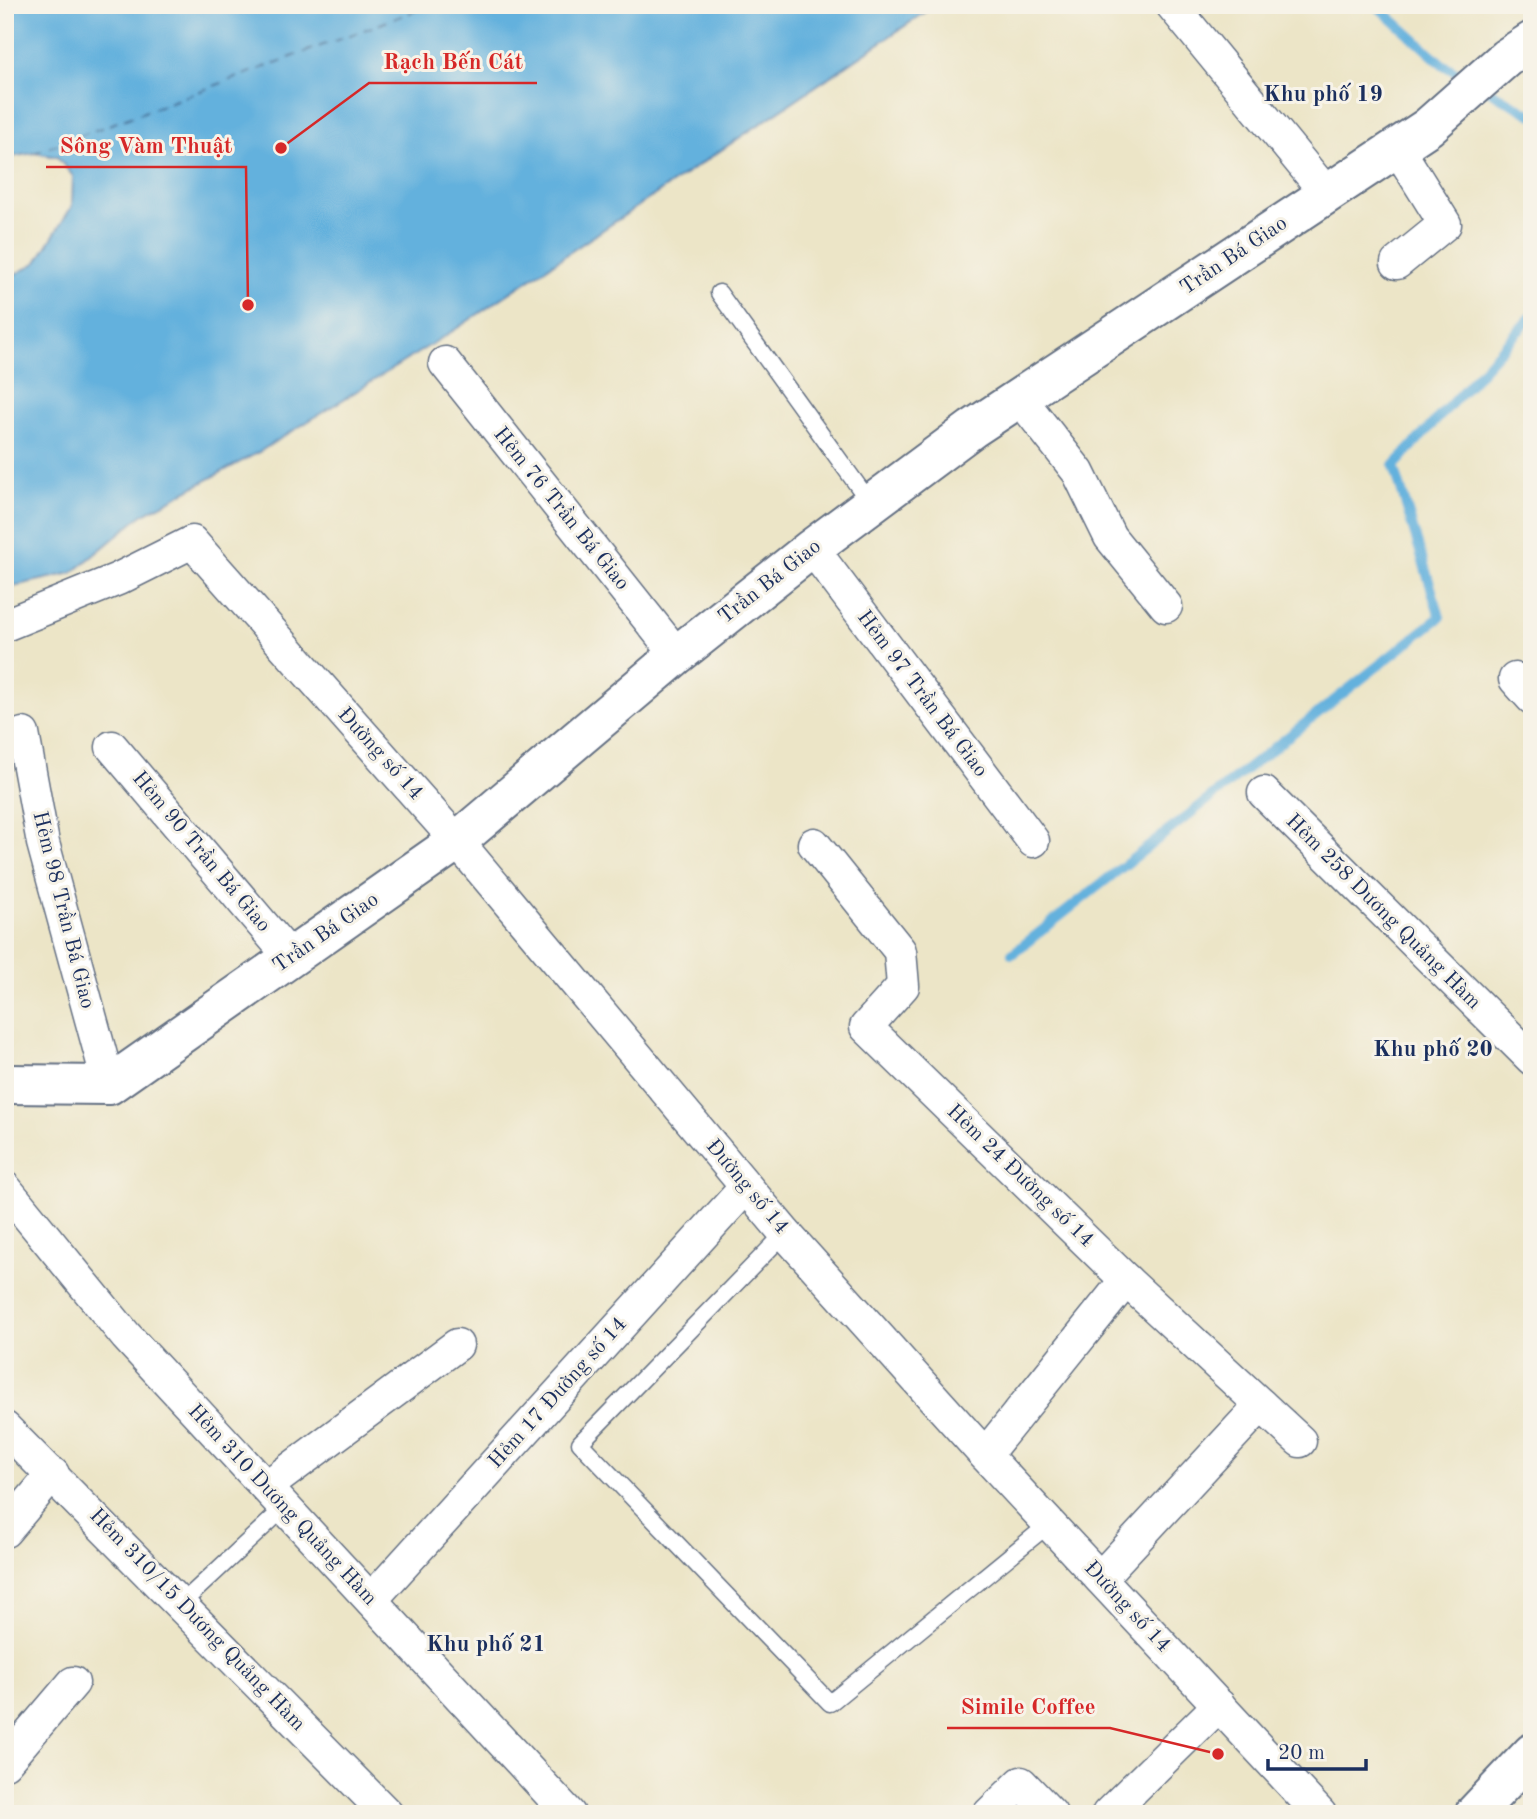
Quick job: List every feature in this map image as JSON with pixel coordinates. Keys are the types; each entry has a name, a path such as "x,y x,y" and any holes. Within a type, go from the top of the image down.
{"street":[{"path":"1172,5 1327,194"},
{"name":"Trần Bá Giao","path":"109,1085 457,841 677,655 812,548 972,429 1412,137 1519,49"},
{"path":"1397,263 1445,224 1412,137"},
{"name":"Hẻm 76 Trần Bá Giao","path":"445,363 677,655"},
{"path":"1020,398 1078,472 1110,537 1166,606"},
{"name":"Đường số 14","path":"5,625 118,579 192,542 457,841 785,1233 985,1455 1320,1814"},
{"name":"Hẻm 97 Trần Bá Giao","path":"812,548 1033,841"},
{"name":"Hẻm 98 Trần Bá Giao","path":"23,734 43,843 109,1085"},
{"name":"Hẻm 90 Trần Bá Giao","path":"112,747 291,958"},
{"name":"Hẻm 258 Dương Quảng Hàm","path":"1264,793 1532,1059"},
{"name":"Hẻm 24 Đường số 14","path":"814,844 900,951 903,986 866,1027 1126,1280 1300,1441"},
{"path":"5,1084 109,1085"},
{"name":"Hẻm 17 Đường số 14","path":"371,1600 746,1187"},
{"name":"Hẻm 310 Dương Quảng Hàm","path":"5,1188 127,1336 569,1814"},
{"path":"985,1455 1126,1280"},
{"path":"275,1497 457,1345"},
{"path":"1100,1578 1261,1405"},
{"name":"Hẻm 310/15 Dương Quảng Hàm","path":"5,1427 387,1814"},
{"path":"5,1531 53,1474"},
{"path":"5,1763 73,1683"},
{"path":"1108,1814 1219,1705"},
{"path":"1474,1814 1532,1753"},
{"path":"989,1814 1021,1783 1051,1814"}],"lane":[{"path":"719,293 871,504"},
{"path":"785,1233 580,1443 830,1703 1049,1524"},
{"path":"181,1604 275,1497"}],"water":[{"path":"5,5 936,5 456,329 259,452 142,515 72,573 5,588 5,280 37,262 72,206 73,176 57,157 34,153 5,158"}],"waterway":[{"path":"1376,5 1442,64 1470,80"},
{"path":"1484,88 1532,115"},
{"path":"1012,954 1440,617 1394,466 1532,316"}],"ferry route":[{"path":"34,153 431,5"}],"place":[{"name":"Rạch Bến Cát","path":"281,148"},
{"name":"Sông Vàm Thuật","path":"248,305"},
{"name":"Simile Coffee","path":"1218,1754"}],"district":[{"name":"Khu phố 19","path":"1323,94"},
{"name":"Khu phố 20","path":"1433,1049"},
{"name":"Khu phố 21","path":"486,1644"}]}
